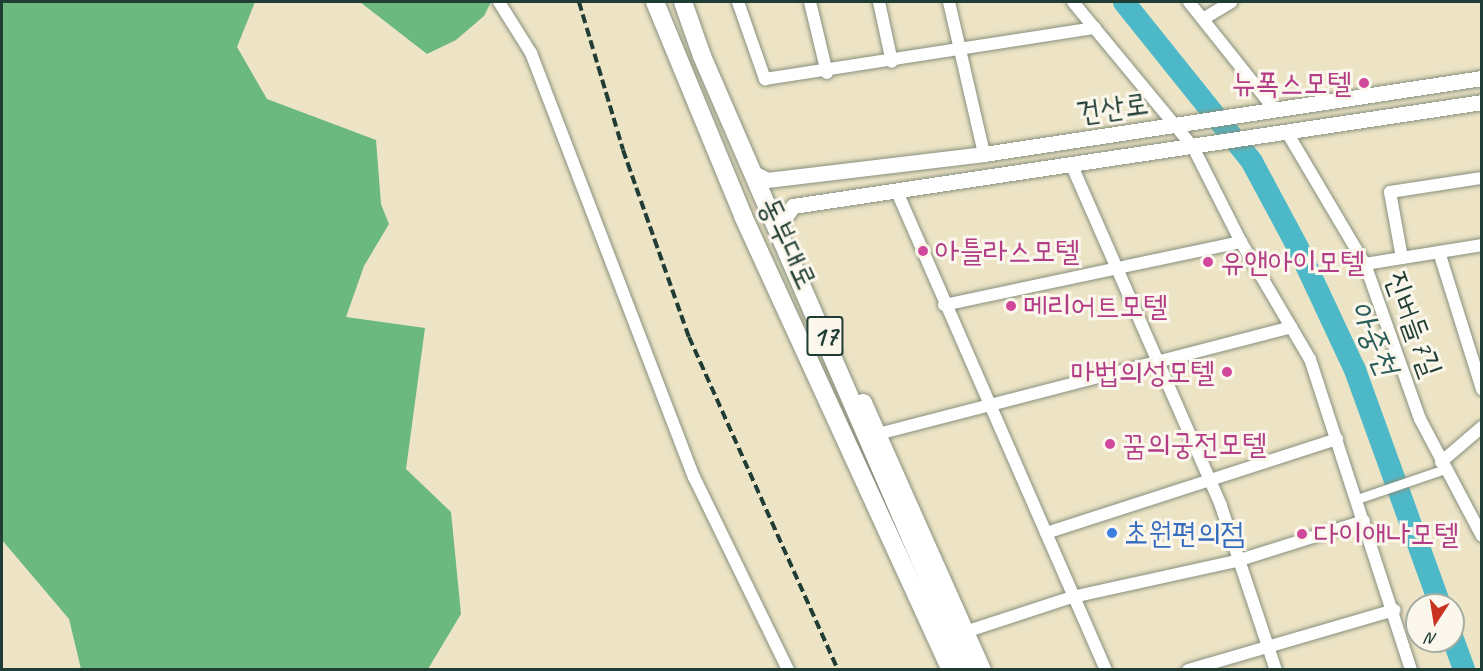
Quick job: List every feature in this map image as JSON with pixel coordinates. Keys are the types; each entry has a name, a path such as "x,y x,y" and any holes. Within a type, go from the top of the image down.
{"main road":[{"name":"동부대로","path":"656,2 771,279 951,669"},
{"name":"동부대로","path":"683,2 752,171 968,669"},
{"path":"771,279 772,295 939,669"},
{"name":"동부대로","path":"839,369 853,382 878,434 982,669"}],"street":[{"path":"499,2 531,53 694,477 788,669"},
{"path":"738,2 765,79 827,73 961,53 1095,28"},
{"path":"810,2 827,73"},
{"path":"879,2 892,62"},
{"path":"949,2 984,154"},
{"path":"1073,2 1176,126 1200,146 1241,242 1310,359 1358,499 1411,669"},
{"path":"1189,2 1271,111"},
{"path":"1203,19 1226,2"},
{"name":"건산로","path":"752,171 767,180 984,154 1482,78"},
{"name":"건산로","path":"777,228 793,206 897,194 1482,102"},
{"name":"진버들7길","path":"1282,135 1365,264 1443,466 1482,536"},
{"path":"1072,166 1114,267 1210,480 1271,645 1276,669"},
{"path":"1402,258 1390,192 1482,178"},
{"path":"897,194 1072,597 1106,669"},
{"path":"944,305 1114,267 1241,242"},
{"path":"1365,264 1482,245"},
{"path":"1439,252 1482,389"},
{"path":"878,434 990,408 1292,327"},
{"path":"1358,499 1422,477 1443,466 1482,428"},
{"path":"1046,533 1337,439"},
{"path":"965,632 1072,597 1240,560 1364,521"},
{"path":"1188,669 1394,610"}],"green space":[{"path":"2,2 255,2 237,47 267,99 376,140 381,204 389,224 364,266 346,317 425,328 406,469 451,512 461,614 428,669 81,669 69,619 2,540"},
{"path":"360,2 491,2 484,16 456,40 427,54"}],"waterway":[{"name":"아중천","path":"1124,2 1252,162 1297,246 1355,370 1436,593"},
{"name":"아중천","path":"1458,653 1464,670"}],"railway":[{"path":"579,2 623,150 689,337 838,670"}],"place":[{"name":"뉴폭스모텔","path":"1364,83"},
{"name":"아틀라스모텔","path":"923,251"},
{"name":"유앤아이모텔","path":"1208,262"},
{"name":"메리어트모텔","path":"1011,306"},
{"name":"마법의성모텔","path":"1227,372"},
{"name":"꿈의궁전모텔","path":"1110,444"},
{"name":"초원편의점","path":"1112,533"},
{"name":"다이애나모텔","path":"1302,534"}]}
